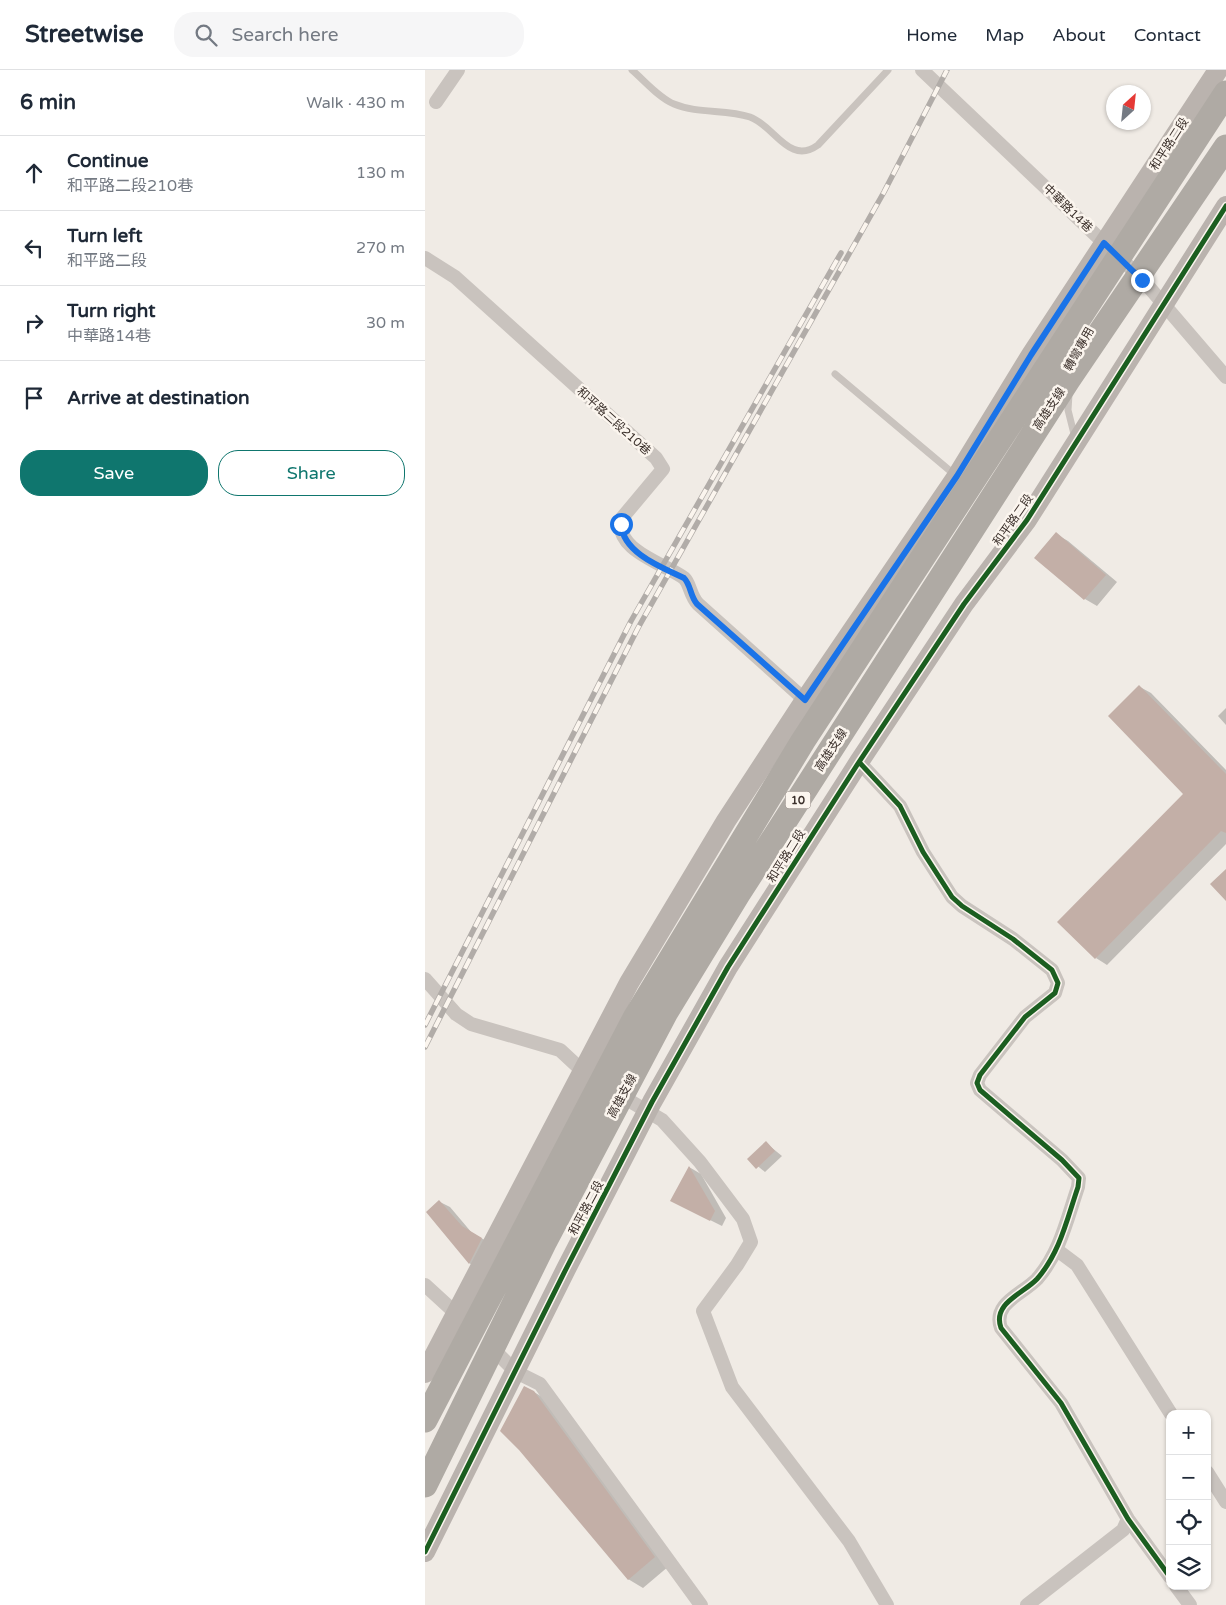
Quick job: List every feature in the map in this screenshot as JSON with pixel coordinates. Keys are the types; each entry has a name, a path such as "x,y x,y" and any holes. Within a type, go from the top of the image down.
{"highway":[{"name":"高雄支線","path":"425,1420 640,1009 803,741 1226,93"},
{"name":"高雄支線","path":"425,1485 545,1243 666,1012 738,894 1068,380 1226,147"}],"street":[{"path":"436,102 458,70"},
{"name":"中華路14巷","path":"922,70 1142,280 1226,377"},
{"name":"和平路二段","path":"425,1373 629,983 726,821 805,700 957,476 1031,355 1219,70"},
{"name":"和平路二段","path":"425,1552 516,1372 565,1269 648,1111 728,968 859,762 964,604 1027,520 1075,440 1226,206"},
{"name":"和平路二段210巷","path":"425,258 455,277 656,458 663,469 622,518 621,529 626,542 651,561 684,578 688,582 693,599 697,604 805,700"},
{"path":"859,762 899,806 923,852 952,897 1013,939 1057,976 1059,983 1055,992 1025,1017 979,1075 977,1083 980,1090 1062,1160 1079,1178 1078,1187 1057,1250 1037,1279 1003,1308 998,1314 998,1319 1001,1328 1061,1403 1128,1519 1166,1571"},
{"path":"425,978 456,1014 471,1024 560,1050 583,1073 662,1120 700,1162 743,1219 751,1242 737,1265 703,1311 732,1387 849,1541 887,1605"},
{"path":"1057,1250 1077,1265 1168,1410"},
{"path":"425,1285 516,1372 540,1384 701,1605"},
{"path":"1211,1478 1226,1502"},
{"path":"1027,1605 1123,1530 1128,1519"},
{"path":"1179,1590 1190,1605"}],"lane":[{"path":"632,70 675,105 753,118 787,145 800,152 809,151 818,145 888,70"},
{"name":"轉彎專用","path":"1075,440 1068,410 1070,390 1094,340 1142,280"},
{"path":"835,374 957,476"}],"building":[{"path":"1056,532 1106,575 1084,600 1034,558"},
{"path":"1139,685 1226,774 1226,833 1221,831 1095,959 1057,922 1183,794 1108,716"},
{"path":"1226,869 1226,901 1210,884"},
{"path":"766,1141 775,1151 756,1169 747,1159"},
{"path":"689,1166 715,1211 710,1221 670,1201"},
{"path":"439,1200 462,1226 482,1238 469,1264 426,1212"},
{"path":"524,1386 534,1391 655,1557 628,1580 519,1450 500,1431"}],"railway":[{"path":"425,1047 638,628 884,192 947,70"},
{"path":"425,1025 631,621 841,253"}],"cycle path":[{"path":"425,1552 566,1269 652,1102 728,967 859,762 964,604 1027,520 1226,206"},
{"path":"859,762 900,806 923,852 952,897 962,906 1013,939 1052,970 1058,983 1055,993 1025,1017 980,1075 977,1083 980,1090 1062,1160 1079,1178 1078,1187 1066,1223 1052,1258 1037,1279 1005,1305 999,1319 1001,1328 1061,1403 1128,1519 1166,1571"}],"route":[{"path":"621,524 626,542 651,561 684,578 688,582 689,592 697,604 805,700 957,476 1031,355 1104,243 1142,280"}]}
